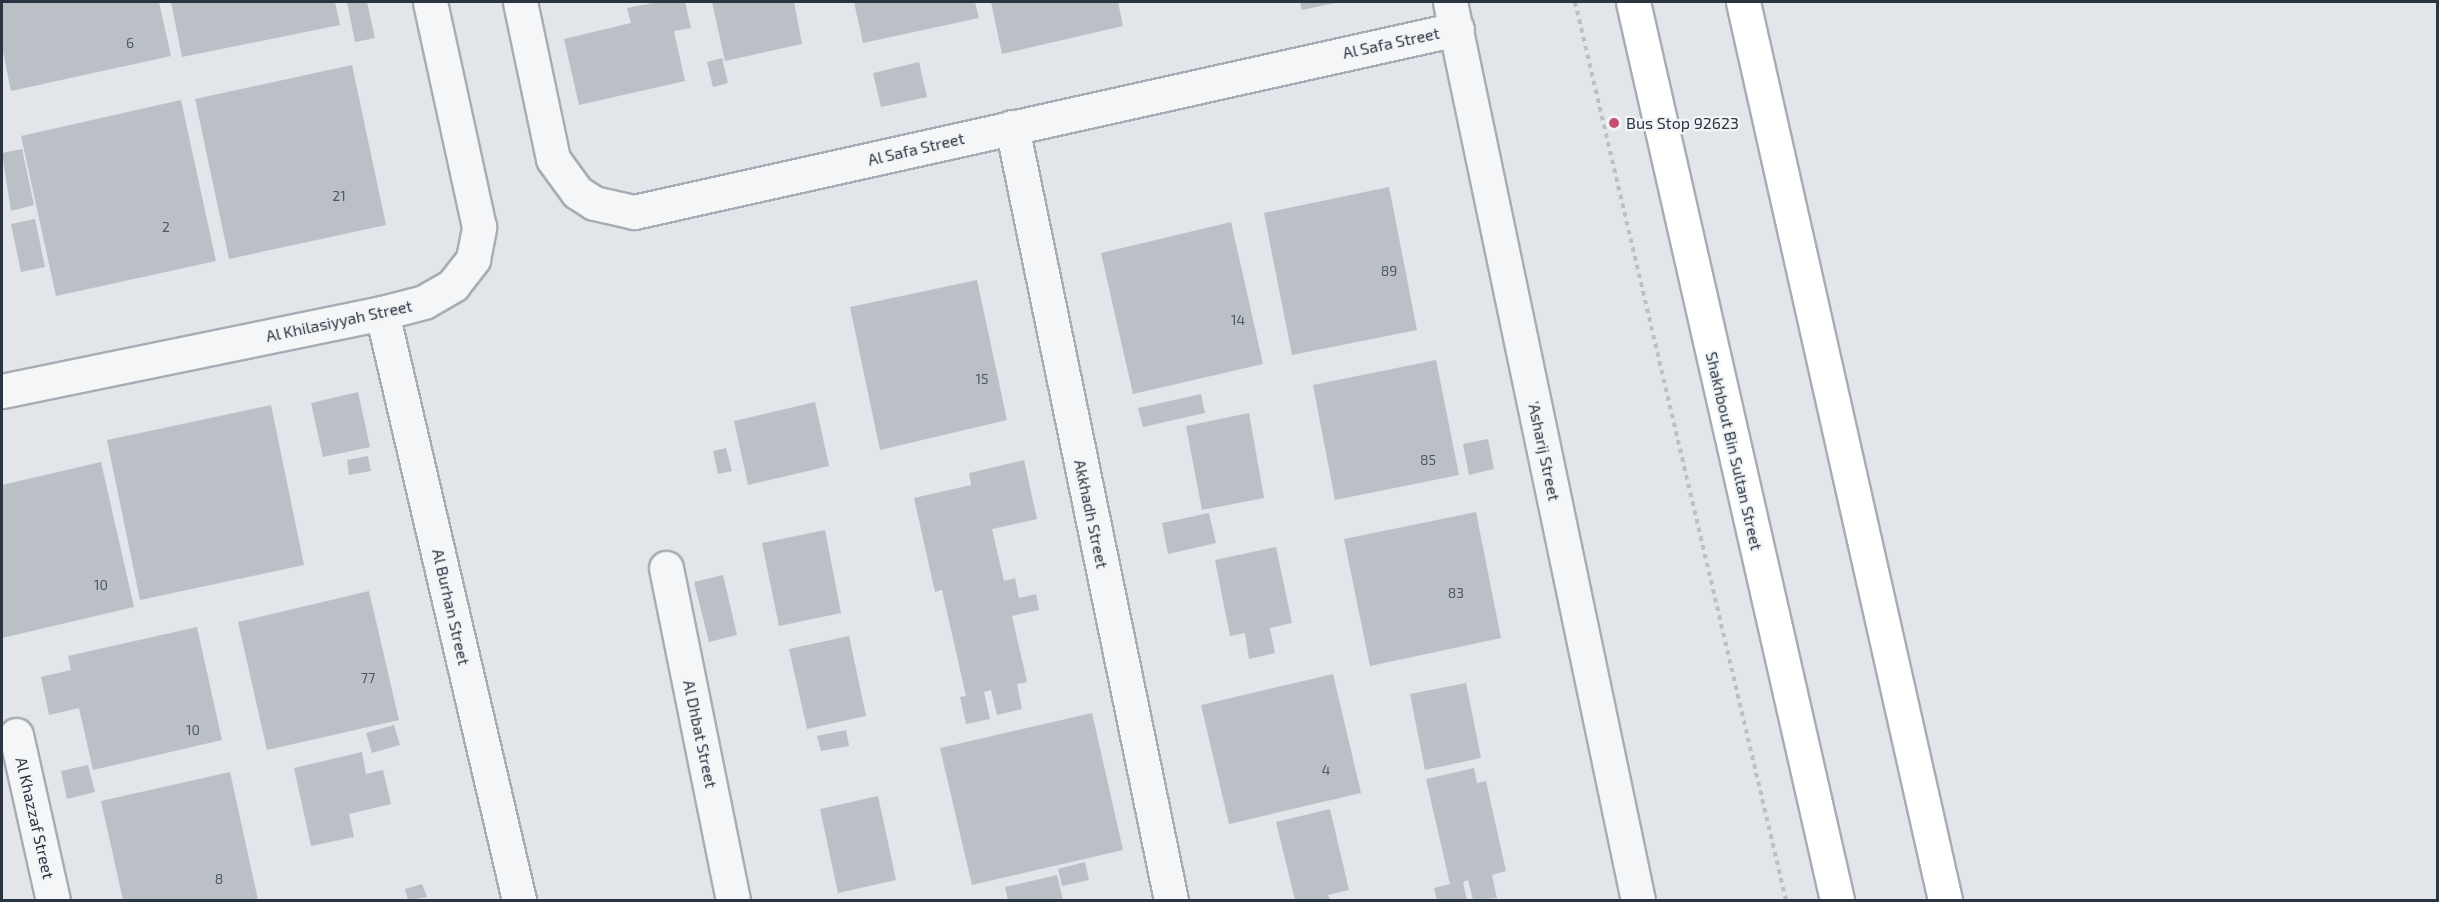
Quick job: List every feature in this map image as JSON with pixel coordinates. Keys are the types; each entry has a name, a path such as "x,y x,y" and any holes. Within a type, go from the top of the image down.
{"main road":[{"name":"Shakhbout Bin Sultan Street","path":"1633,2 1837,900"},
{"path":"1743,2 1945,900"}],"street":[{"name":"Al Khilasiyyah Street","path":"2,391 382,313 424,302 453,285 469,266 478,243 476,210 430,2"},
{"name":"Al Safa Street","path":"520,2 553,159 577,192 614,210 655,209 1011,127 1453,15"},
{"name":"'Asharij Street","path":"1453,15 1638,900"},
{"name":"Akkhadh Street","path":"1011,127 1171,900"},
{"name":"Al Burhan Street","path":"382,313 519,900"},
{"name":"Al Dhbat Street","path":"666,568 733,900"},
{"name":"Al Khazzaf Street","path":"16,735 53,900"}],"path":[{"path":"1575,2 1786,900"}],"building":[{"path":"2,2 159,2 171,56 11,91 2,47"},
{"path":"171,2 335,2 340,25 182,57"},
{"path":"347,2 367,2 375,38 355,42"},
{"path":"658,2 685,2 691,28 674,31 685,81 579,105 564,39 631,23 627,8"},
{"path":"712,2 794,2 802,44 725,61"},
{"path":"854,2 975,2 979,18 863,43"},
{"path":"991,2 1118,2 1123,26 1002,54"},
{"path":"1300,2 1335,2 1335,3 1302,10"},
{"path":"722,58 728,83 713,87 707,62"},
{"path":"919,62 927,97 881,107 873,73"},
{"path":"352,65 386,225 229,259 195,99"},
{"path":"181,100 216,261 56,296 21,136"},
{"path":"22,149 34,205 11,211 2,153"},
{"path":"1389,187 1417,330 1292,355 1264,213"},
{"path":"35,219 45,267 21,272 11,224"},
{"path":"1231,222 1263,364 1133,394 1101,253"},
{"path":"977,280 1007,420 880,450 850,307"},
{"path":"1436,360 1459,475 1335,500 1313,385"},
{"path":"358,392 370,447 323,457 311,403"},
{"path":"1201,394 1205,413 1143,427 1138,408"},
{"path":"815,402 829,466 748,485 734,421"},
{"path":"271,405 304,565 140,600 107,440"},
{"path":"1249,413 1264,498 1202,510 1186,426"},
{"path":"1488,439 1494,469 1469,475 1463,444"},
{"path":"726,448 732,471 718,474 713,451"},
{"path":"368,456 371,471 349,475 347,460"},
{"path":"1024,460 1037,519 992,529 1004,581 1015,578 1019,598 1036,594 1039,610 1012,616 1027,682 1017,684 1022,709 997,715 991,690 984,692 990,719 966,724 960,697 966,696 942,590 935,592 914,498 971,485 969,473"},
{"path":"101,462 134,607 2,638 2,485"},
{"path":"1476,512 1501,638 1370,666 1344,539"},
{"path":"1209,513 1216,543 1168,554 1162,523"},
{"path":"825,530 841,613 779,626 762,543"},
{"path":"1276,547 1292,623 1270,628 1275,653 1249,659 1245,633 1230,636 1215,560"},
{"path":"723,575 737,635 709,642 694,582"},
{"path":"369,591 399,720 267,750 238,622"},
{"path":"197,627 222,740 93,770 79,708 49,715 41,677 71,670 68,656"},
{"path":"849,636 866,716 807,729 789,649"},
{"path":"1333,674 1361,793 1229,824 1201,705"},
{"path":"1466,683 1481,758 1425,770 1410,694"},
{"path":"1092,713 1123,850 972,885 940,748"},
{"path":"394,725 400,745 372,753 366,733"},
{"path":"846,730 849,746 821,751 817,736"},
{"path":"362,752 366,774 383,770 391,804 349,814 354,837 311,846 294,768"},
{"path":"88,765 95,792 67,799 61,771"},
{"path":"1474,768 1477,783 1486,781 1506,871 1492,875 1497,898 1473,900 1468,880 1463,882 1467,900 1437,900 1434,888 1450,884 1426,779"},
{"path":"230,772 258,900 123,900 101,801"},
{"path":"878,796 896,880 838,893 820,809"},
{"path":"1330,809 1349,890 1328,895 1330,900 1295,900 1276,822"},
{"path":"1085,862 1089,880 1062,886 1058,869"},
{"path":"1057,875 1063,900 1008,900 1005,887"},
{"path":"422,884 427,897 408,900 405,889"}],"place":[{"name":"Bus Stop 92623","path":"1614,123"}]}
